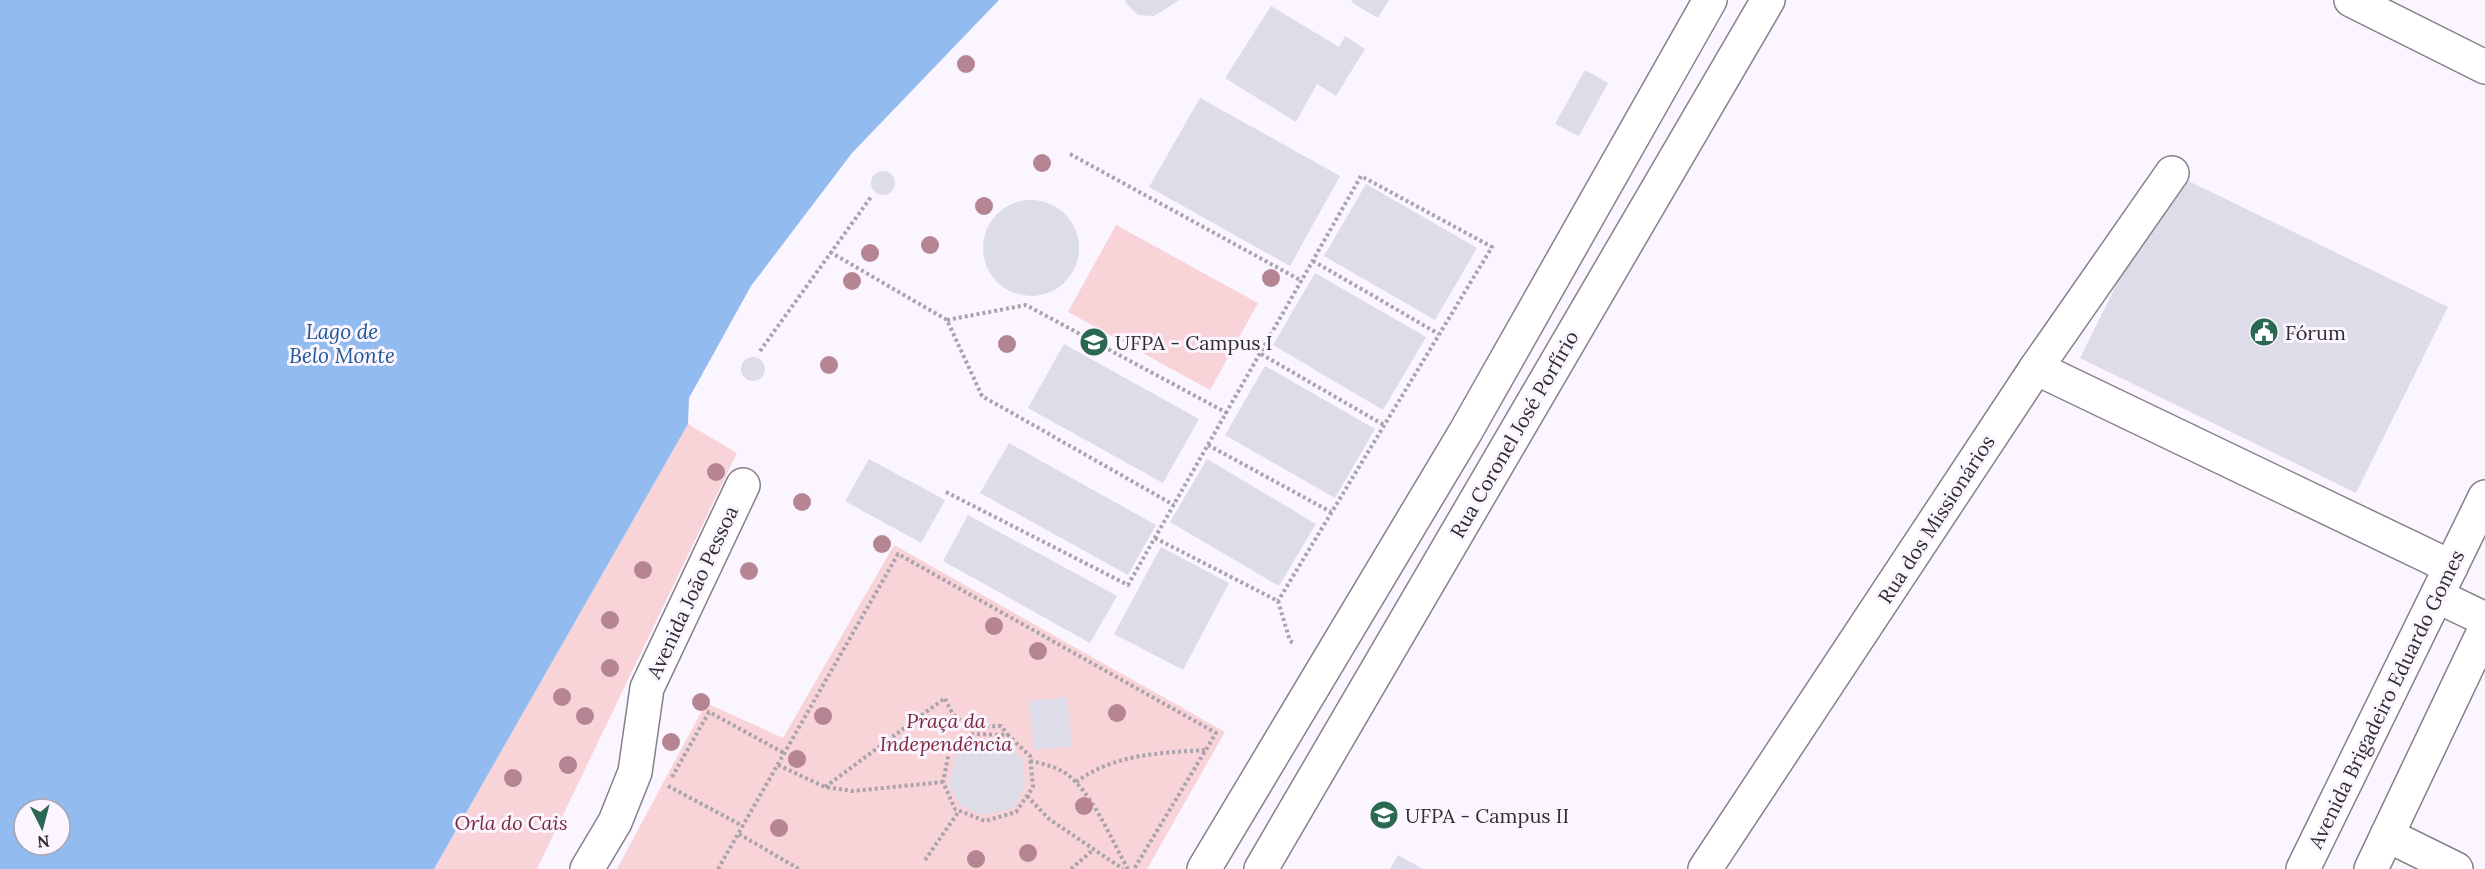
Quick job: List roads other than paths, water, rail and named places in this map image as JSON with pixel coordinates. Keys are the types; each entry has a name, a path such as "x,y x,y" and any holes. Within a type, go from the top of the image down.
{"street":[{"path":"1204,869 1466,431 1710,0"},
{"name":"Rua Coronel José Porfírio","path":"1261,869 1768,0"},
{"path":"2351,0 2485,67"},
{"name":"Rua dos Missionários","path":"1705,869 2036,368 2172,173"},
{"path":"2036,368 2451,567"},
{"path":"1466,431 1504,452"},
{"name":"Avenida João Pessoa","path":"587,869 615,822 635,772 647,688 743,485"},
{"name":"Avenida Brigadeiro Eduardo Gomes","path":"2303,869 2485,497"},
{"path":"2437,597 2485,619"},
{"path":"2372,869 2485,629"},
{"path":"2387,835 2456,869"}],"water":[{"name":"Lago de Belo Monte","path":"0,0 999,0 852,153 751,286 689,398 688,424 434,869 0,869"}],"place":[{"name":"Fórum","path":"2264,332"},
{"name":"UFPA - Campus I","path":"1094,342"},
{"name":"UFPA - Campus II","path":"1384,815"}],"park label":[{"name":"Praça da Independência","path":"946,732"},
{"name":"Orla do Cais","path":"511,822"}]}
